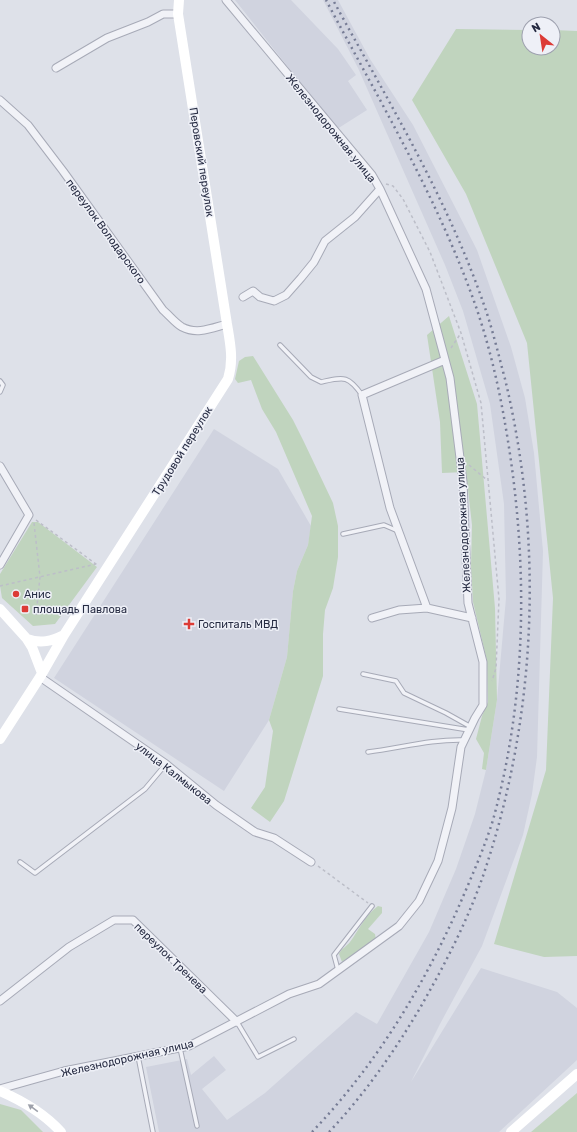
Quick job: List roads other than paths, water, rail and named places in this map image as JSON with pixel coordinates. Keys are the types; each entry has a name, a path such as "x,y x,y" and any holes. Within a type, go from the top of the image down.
{"street":[{"name":"Перовский переулок","path":"179,0 178,14 227,324"},
{"name":"Железнодорожная улица","path":"0,1090 64,1071 189,1046 288,994 319,984 399,926 419,901 438,861 452,808 461,747 483,705 483,662 468,604 463,482 450,378 426,289 380,189 372,175 226,0"},
{"path":"56,68 107,38 148,22 163,14 178,14"},
{"name":"переулок Володарского","path":"0,100 28,125 163,310 181,326 193,331 204,330 227,324"},
{"path":"243,297 253,291 260,297 274,300 286,295 314,262 325,241 355,217 380,189"},
{"name":"Трудовой переулок","path":"64,635 106,572 228,378 232,356 227,324"},
{"path":"427,608 390,508 362,395 445,360"},
{"path":"0,466 29,515 0,565"},
{"path":"0,608 27,639 32,647 41,675"},
{"path":"372,618 399,610 427,608 472,618"},
{"path":"27,639 35,642 43,642 64,635"},
{"path":"0,739 41,675 64,635"},
{"name":"улица Калмыкова","path":"41,675 166,764 216,805 254,832 274,838 311,862"},
{"name":"переулок Тренева","path":"0,1001 69,947 114,920 133,920 237,1022"},
{"path":"511,1132 577,1074"},
{"path":"0,1090 20,1099 34,1108 61,1132"}],"lane":[{"path":"280,345 311,377 321,382 341,377 353,382 362,395"},
{"path":"0,381 3,386 0,392"},
{"path":"343,534 384,525 399,532"},
{"path":"363,674 396,682 404,693 446,713 470,729"},
{"path":"339,709 470,729"},
{"path":"368,752 395,749 445,739 465,740"},
{"path":"20,862 35,873 145,789 166,764"},
{"path":"338,970 334,955 372,906"},
{"path":"237,1022 258,1057 294,1039"},
{"path":"180,1048 197,1126"},
{"path":"138,1056 153,1132"}],"railway":[{"path":"312,1132 356,1081 413,997 445,937 486,842 505,772 513,723 521,625 521,576 513,478 500,397 480,319 460,264 425,187 326,0"},
{"path":"329,1132 378,1073 400,1041 438,976 477,893 501,816 515,754 524,692 529,629 529,566 526,503 517,441 505,379 492,330 468,263 434,186 333,0"}],"place":[{"name":"Анис","path":"16,594"},
{"name":"площадь Павлова","path":"25,609"},
{"name":"Госпиталь МВД","path":"189,624"}]}
